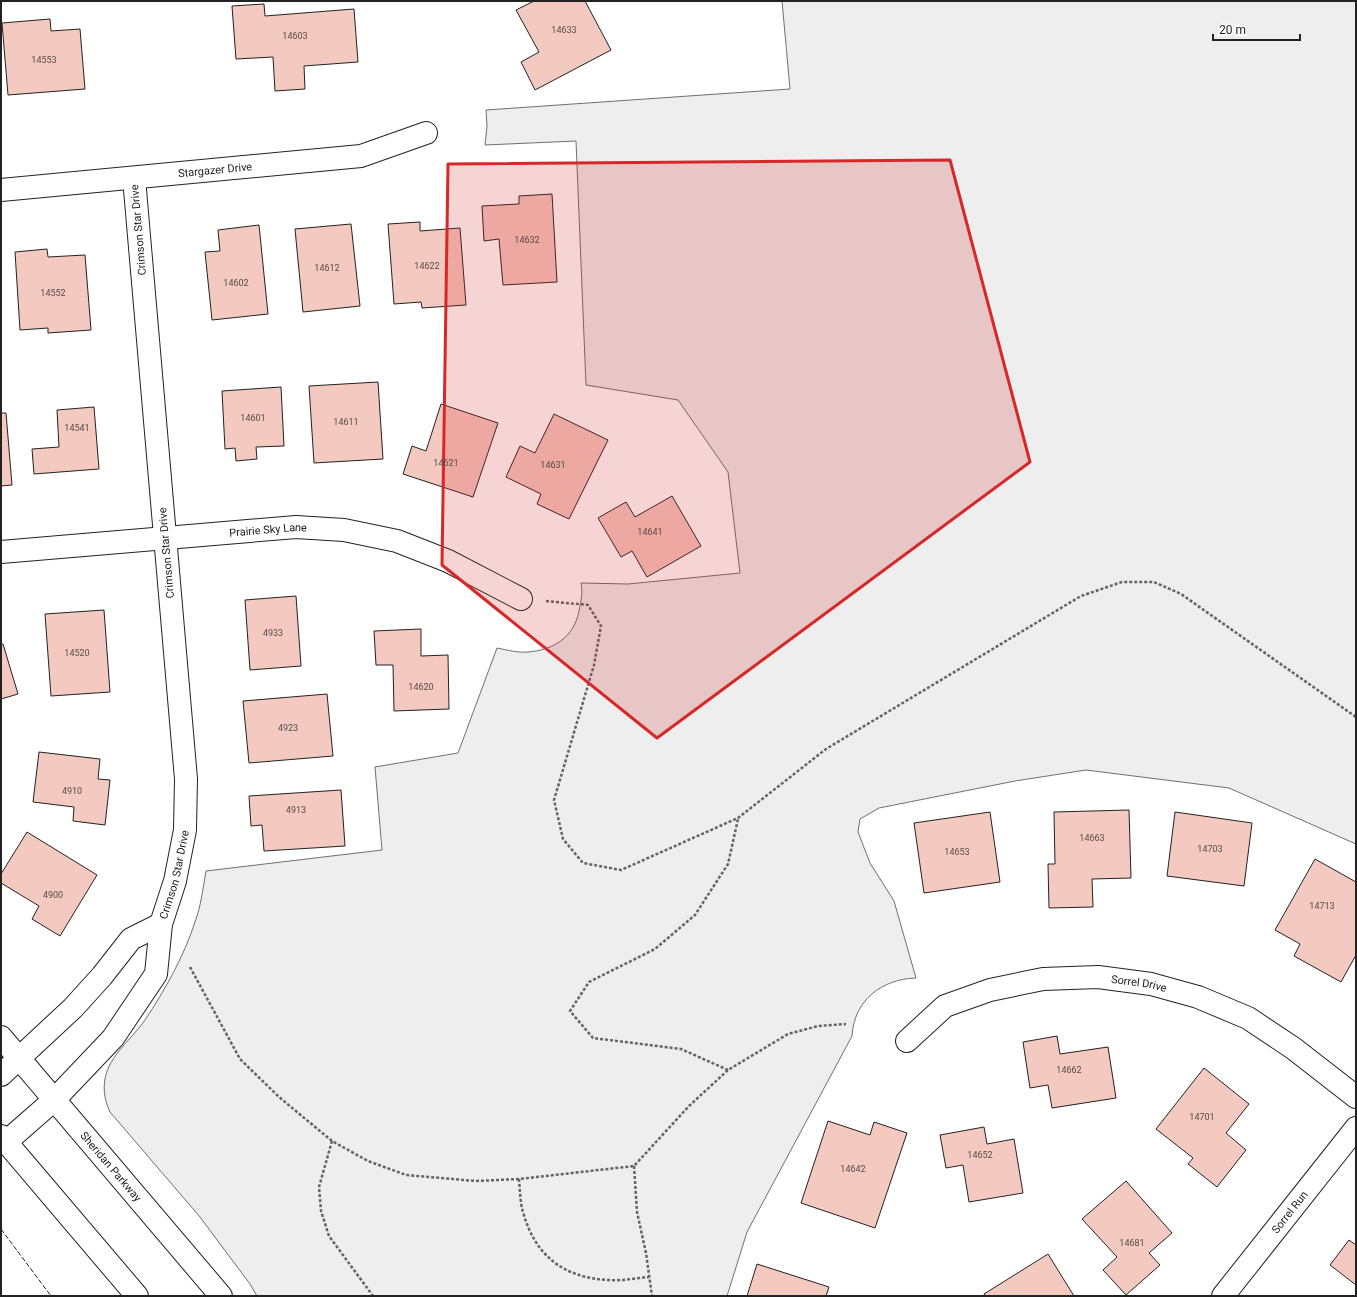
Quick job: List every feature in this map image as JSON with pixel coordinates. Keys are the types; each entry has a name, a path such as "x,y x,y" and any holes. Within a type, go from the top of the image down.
{"street":[{"name":"Stargazer Drive","path":"1,190 361,156 426,132"},
{"name":"Crimson Star Drive","path":"3,1139 54,1100 113,1038 156,974 160,924 175,881 185,830 186,779 134,178"},
{"name":"Prairie Sky Lane","path":"1,552 296,527 344,530 397,541 440,558 521,599"},
{"name":"Crimson Star Drive","path":"1,1075 73,1008 102,976 131,939 160,924"},
{"name":"Sorrel Drive","path":"907,1041 944,1006 990,990 1044,979 1098,977 1152,984 1198,997 1248,1018 1294,1048 1356,1097"},
{"name":"Sheridan Parkway","path":"1,1037 221,1296"},
{"name":"Sorrel Run","path":"1223,1296 1356,1128"},
{"path":"3,1139 137,1296"}],"path":[{"path":"521,599 588,605 602,626 594,665 554,800 563,839 583,863 621,870 738,818 826,749 1082,596 1122,582 1154,582 1181,594 1356,716"},
{"path":"728,1070 681,1049 593,1038 570,1011 589,982 655,949 695,915 728,864 738,818"},
{"path":"190,967 240,1059 279,1097 332,1141 368,1161 406,1175 476,1181 519,1179 634,1166 689,1106 728,1070 788,1034 818,1026 846,1024"},
{"path":"332,1141 319,1187 321,1211 329,1236 373,1296"},
{"path":"634,1166 637,1212 646,1253 652,1296"},
{"path":"519,1179 523,1211 528,1227 535,1242 542,1251 559,1266 576,1275 610,1280 649,1277"}],"highlighted area":[{"path":"950,160 1030,462 657,738 442,565 448,164"}],"shaded area":[{"path":"782,1 1356,1 1356,844 1229,788 1086,770 1015,781 879,808 860,819 858,832 870,863 894,901 916,978 892,982 881,987 864,1002 858,1012 854,1023 852,1036 747,1232 727,1296 257,1296 250,1284 200,1217 110,1112 104,1092 105,1077 114,1057 145,1020 167,985 180,960 191,935 197,916 206,871 382,850 375,767 458,753 497,648 516,652 537,651 554,645 568,635 573,628 579,611 582,597 581,583 628,584 740,573 728,472 678,400 586,385 576,141 485,145 487,126 486,110 790,89"}],"building":[{"path":"534,1 585,1 611,50 535,90 521,62 539,52 516,10"},
{"path":"264,4 265,16 354,9 358,62 304,66 305,89 275,91 273,57 236,59 232,6"},
{"path":"50,19 51,31 80,29 85,89 8,95 2,23"},
{"path":"552,194 557,282 503,285 499,239 484,241 482,206 519,204 519,196"},
{"path":"420,222 420,231 460,228 466,305 422,308 421,302 394,304 388,224"},
{"path":"351,224 360,306 303,312 295,229"},
{"path":"259,225 268,314 212,320 205,252 220,251 218,230"},
{"path":"47,249 48,257 85,255 91,330 48,333 48,328 20,330 15,252"},
{"path":"378,382 383,459 314,463 309,386"},
{"path":"281,387 284,446 256,447 257,459 236,461 235,448 225,449 222,391"},
{"path":"441,404 498,423 473,497 403,474 412,446 426,451"},
{"path":"94,407 99,469 34,474 32,449 59,447 57,410"},
{"path":"1,413 6,413 12,485 1,486"},
{"path":"554,414 608,440 569,519 537,504 541,494 506,477 520,446 535,453"},
{"path":"672,496 701,546 647,577 632,551 621,557 598,518 626,502 635,517"},
{"path":"296,596 301,666 250,670 245,600"},
{"path":"104,610 110,692 51,696 45,614"},
{"path":"421,629 421,656 448,655 449,709 394,711 393,665 376,665 374,631"},
{"path":"1,644 3,644 18,694 1,699"},
{"path":"327,694 333,756 249,763 243,701"},
{"path":"39,752 100,759 98,779 110,780 105,825 73,821 74,807 33,802"},
{"path":"341,790 345,846 264,851 262,825 251,826 249,796"},
{"path":"1129,810 1131,878 1092,879 1093,907 1049,908 1048,864 1055,864 1054,812"},
{"path":"990,812 1000,882 924,893 914,823"},
{"path":"1175,812 1252,823 1244,886 1167,876"},
{"path":"27,832 97,875 60,936 32,919 39,906 1,883 1,874"},
{"path":"1315,859 1356,882 1356,955 1341,982 1294,956 1300,944 1275,930"},
{"path":"1057,1036 1060,1054 1108,1047 1116,1098 1052,1108 1048,1085 1030,1088 1023,1042"},
{"path":"1204,1068 1249,1104 1226,1133 1246,1150 1217,1187 1188,1164 1193,1158 1156,1129"},
{"path":"828,1121 870,1135 874,1122 907,1133 875,1228 801,1203"},
{"path":"984,1127 987,1144 1014,1139 1023,1193 969,1202 963,1165 946,1168 940,1135"},
{"path":"1126,1181 1172,1233 1149,1253 1160,1265 1126,1295 1103,1270 1117,1257 1082,1219"},
{"path":"1349,1240 1356,1245 1356,1285 1330,1265"},
{"path":"1048,1254 1074,1296 985,1296 984,1294"},
{"path":"757,1264 829,1287 826,1296 747,1296"}],"fence":[{"path":"1,1229 51,1296"}]}
